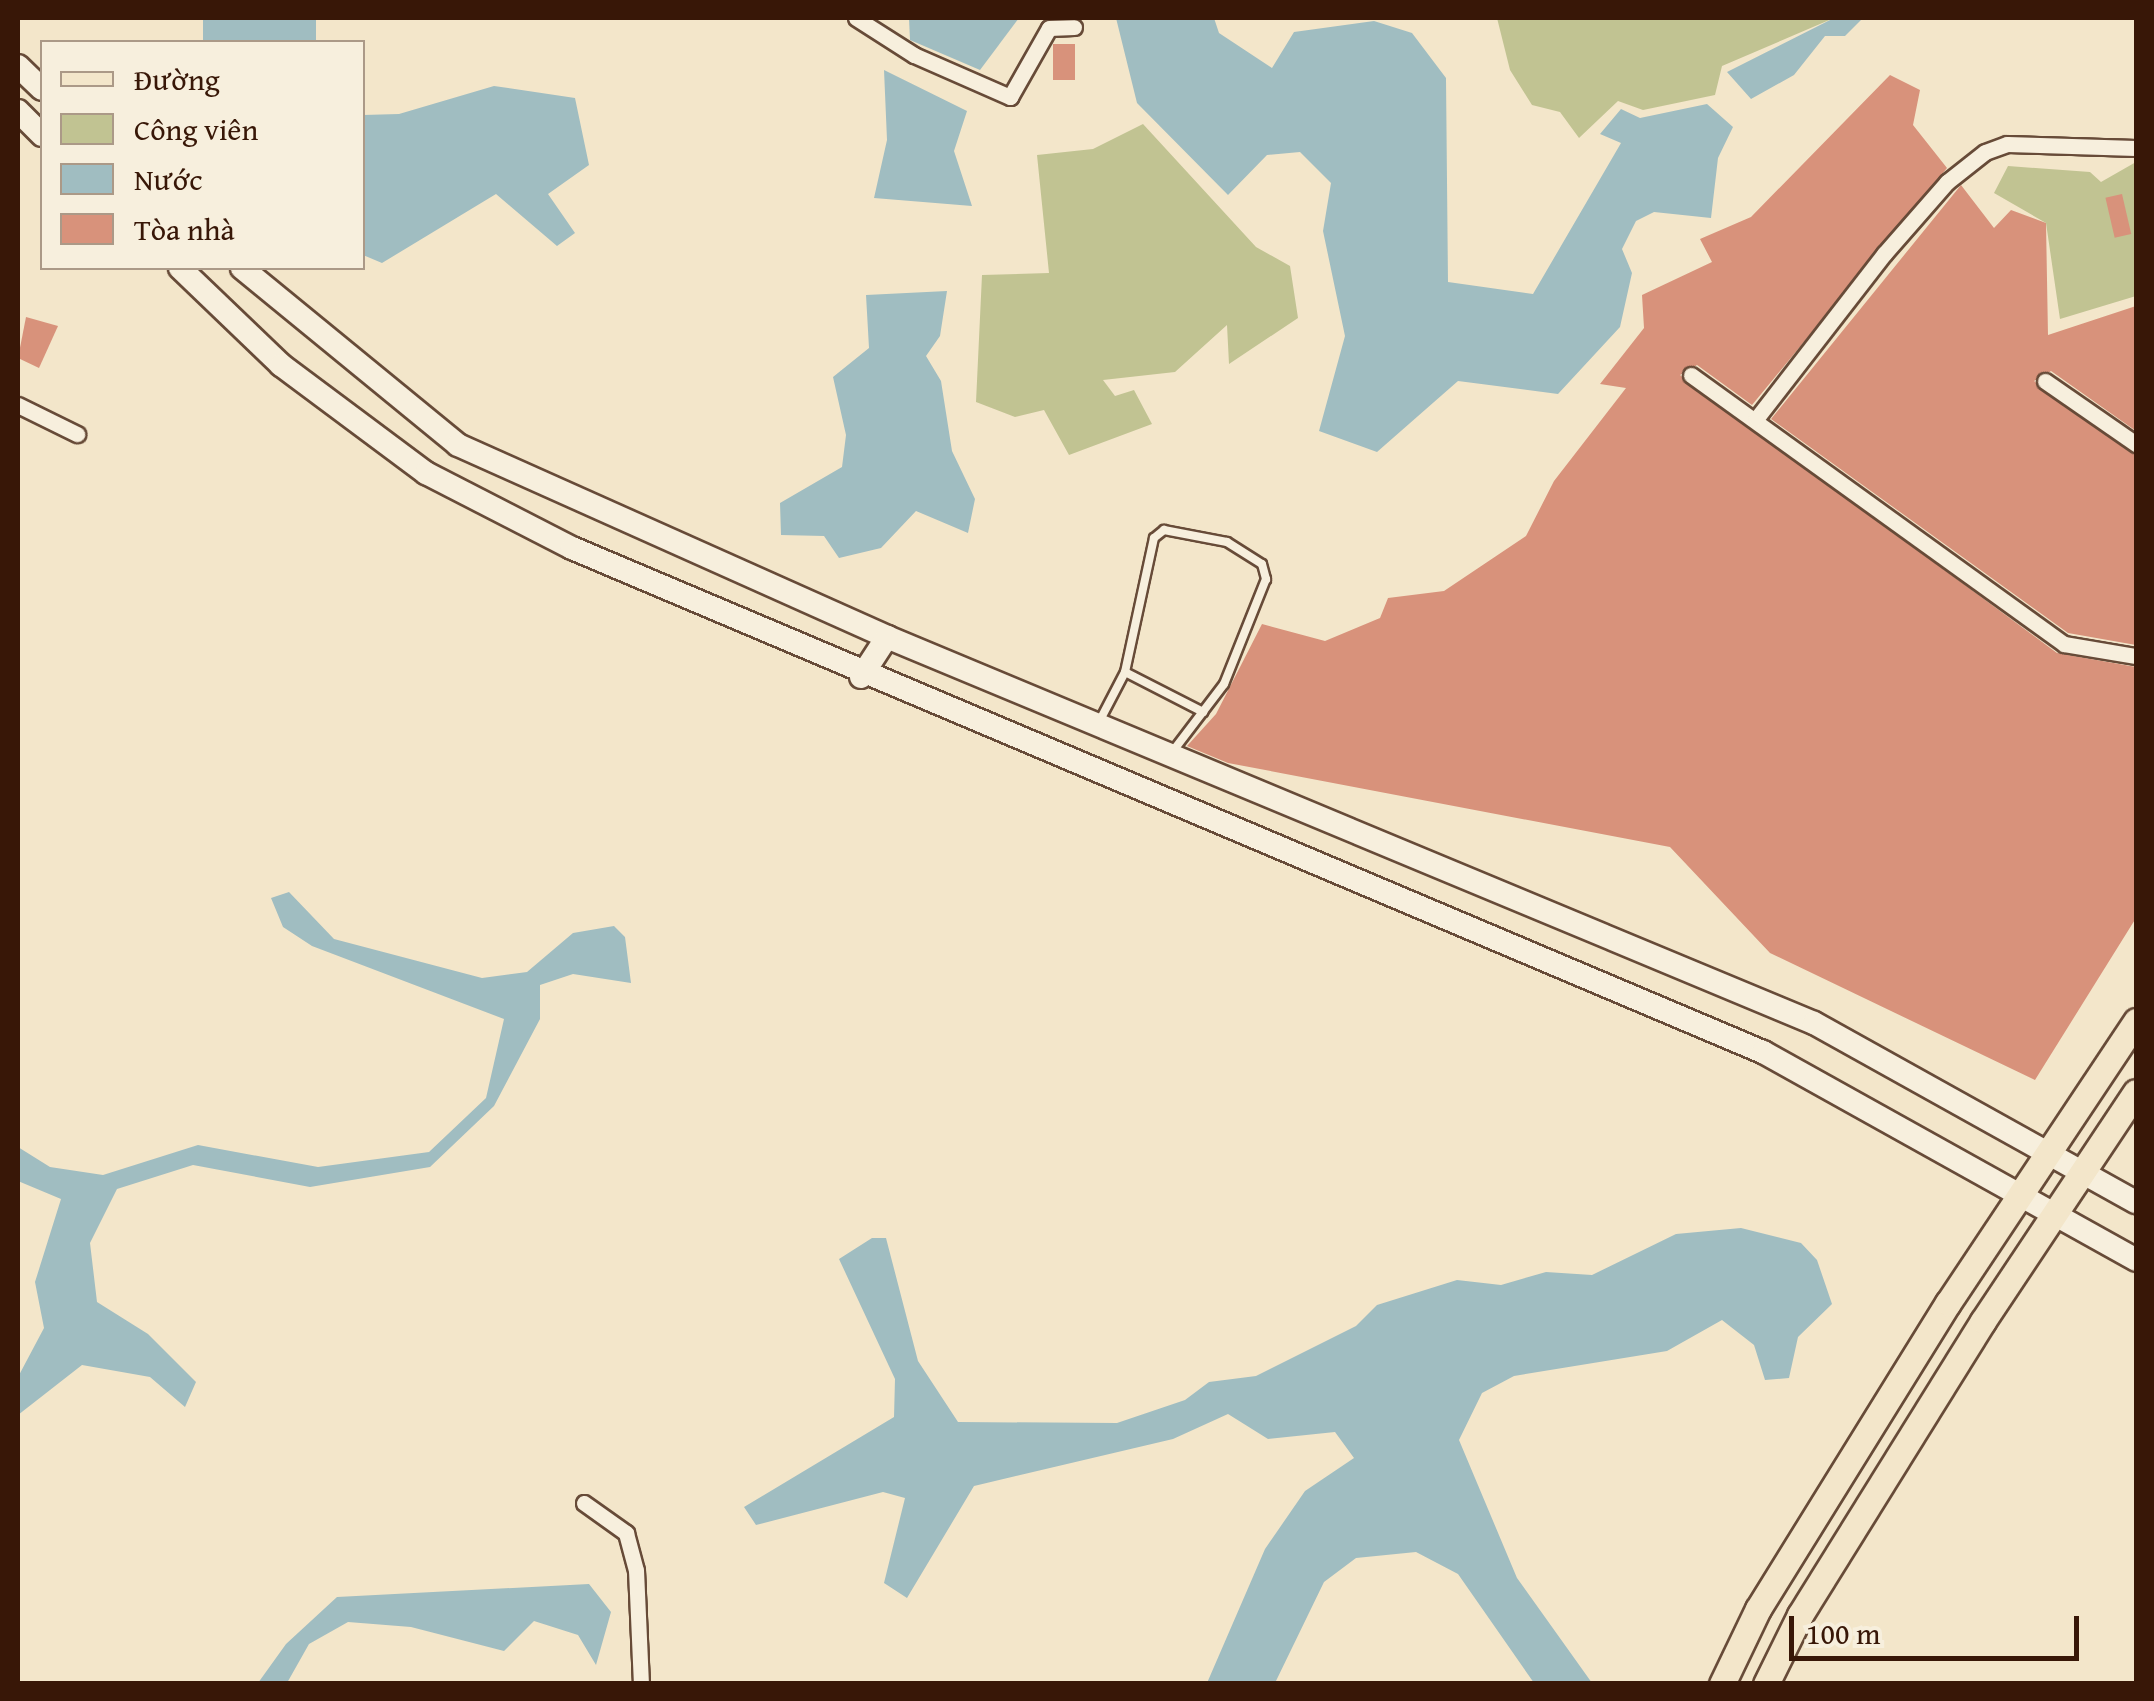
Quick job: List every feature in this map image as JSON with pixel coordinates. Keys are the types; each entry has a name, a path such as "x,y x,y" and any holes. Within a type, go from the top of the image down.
{"main road":[{"path":"18,66 40,87"},
{"path":"18,111 40,133"},
{"path":"182,270 281,365 426,473 572,548 862,677 1763,1052 2136,1260"},
{"path":"244,270 458,446 887,637 1814,1023 2136,1202"},
{"path":"862,677 887,637"},
{"path":"1722,1684 1758,1609 2022,1193 2136,1022"},
{"path":"1766,1684 1810,1598 2136,1092"}],"street":[{"path":"856,18 914,55 1010,98 1049,28 1074,28"},
{"path":"1756,419 1884,254 1947,182 1985,152 2007,144 2136,148"},
{"path":"1691,375 2064,644 2136,656"},
{"path":"2046,381 2136,444"},
{"path":"18,405 77,434"},
{"path":"584,1503 626,1533 636,1570 641,1684"}],"lane":[{"path":"1097,724 1124,672 1154,538 1164,530 1227,542 1262,564 1266,579 1224,684 1170,754"},
{"path":"1124,672 1203,712"}],"green space":[{"path":"1497,18 1834,18 1722,66 1715,95 1643,110 1618,101 1579,138 1560,112 1532,105 1510,70"},
{"path":"1143,124 1256,247 1290,266 1298,318 1229,364 1227,325 1175,372 1103,380 1115,396 1134,390 1152,424 1069,455 1044,410 1015,417 976,402 982,275 1049,273 1037,155 1093,149"},
{"path":"2136,162 2136,296 2060,319 2046,223 1994,193 2008,166 2090,172 2101,182"}],"water":[{"path":"203,18 316,18 316,40 203,40"},
{"path":"909,18 1019,18 980,70 910,40"},
{"path":"1116,18 1214,18 1219,33 1272,68 1294,32 1374,21 1412,33 1446,78 1448,282 1533,294 1621,143 1600,134 1621,109 1640,118 1707,104 1733,127 1718,158 1711,218 1654,212 1636,221 1622,249 1632,273 1620,327 1558,394 1458,381 1377,452 1319,431 1345,336 1323,231 1331,183 1300,152 1267,155 1228,195 1137,103"},
{"path":"1834,18 1863,18 1845,36 1825,36 1794,75 1751,99 1727,72"},
{"path":"884,70 967,111 954,151 972,206 874,198 887,140"},
{"path":"494,86 575,98 589,165 548,194 575,233 557,246 496,194 382,263 365,256 365,115 399,114"},
{"path":"947,291 940,336 926,356 941,381 952,451 975,499 968,533 916,511 881,548 839,558 824,536 781,535 780,503 842,467 846,435 833,377 869,348 866,295"},
{"path":"289,892 334,939 482,978 527,972 573,933 614,926 625,937 631,983 573,974 540,985 540,1019 494,1106 430,1167 310,1187 193,1165 117,1189 90,1243 97,1302 148,1334 196,1382 185,1407 150,1377 82,1365 18,1415 18,1377 44,1328 35,1282 61,1199 18,1181 18,1147 50,1167 103,1175 198,1145 318,1167 429,1152 486,1098 504,1019 312,946 283,927 271,898"},
{"path":"1741,1228 1801,1243 1817,1260 1832,1304 1798,1337 1789,1378 1765,1380 1754,1345 1722,1320 1667,1351 1514,1376 1482,1393 1459,1440 1517,1578 1592,1683 1534,1683 1458,1574 1416,1552 1356,1558 1324,1582 1275,1683 1207,1683 1265,1549 1305,1491 1354,1458 1335,1432 1268,1439 1228,1414 1173,1439 974,1486 907,1598 884,1583 905,1498 883,1492 756,1525 744,1507 894,1417 895,1379 839,1259 872,1238 886,1238 918,1361 958,1422 1117,1423 1185,1400 1209,1382 1256,1376 1356,1326 1377,1305 1457,1280 1501,1285 1546,1272 1592,1275 1676,1234"},
{"path":"589,1584 611,1612 596,1665 578,1635 534,1621 504,1651 411,1627 348,1622 309,1644 287,1683 258,1683 286,1644 337,1597"}],"building":[{"path":"1053,44 1075,44 1075,80 1053,80"},
{"path":"1890,75 1920,90 1913,125 1947,168 1752,405 1697,365 1680,375 2057,653 2136,667 2136,918 2035,1080 1770,953 1670,847 1228,763 1187,746 1216,714 1262,624 1325,641 1380,618 1388,598 1444,591 1526,536 1554,481 1626,388 1600,384 1644,328 1642,295 1712,262 1700,239 1751,217"},
{"path":"1961,185 1994,228 2011,210 2046,223 2048,335 2136,306 2136,431 2051,371 2034,381 2136,455 2136,645 2068,633 1771,419"},
{"path":"2122,194 2131,234 2115,238 2105,198"},
{"path":"26,317 58,326 39,368 18,358"}]}
